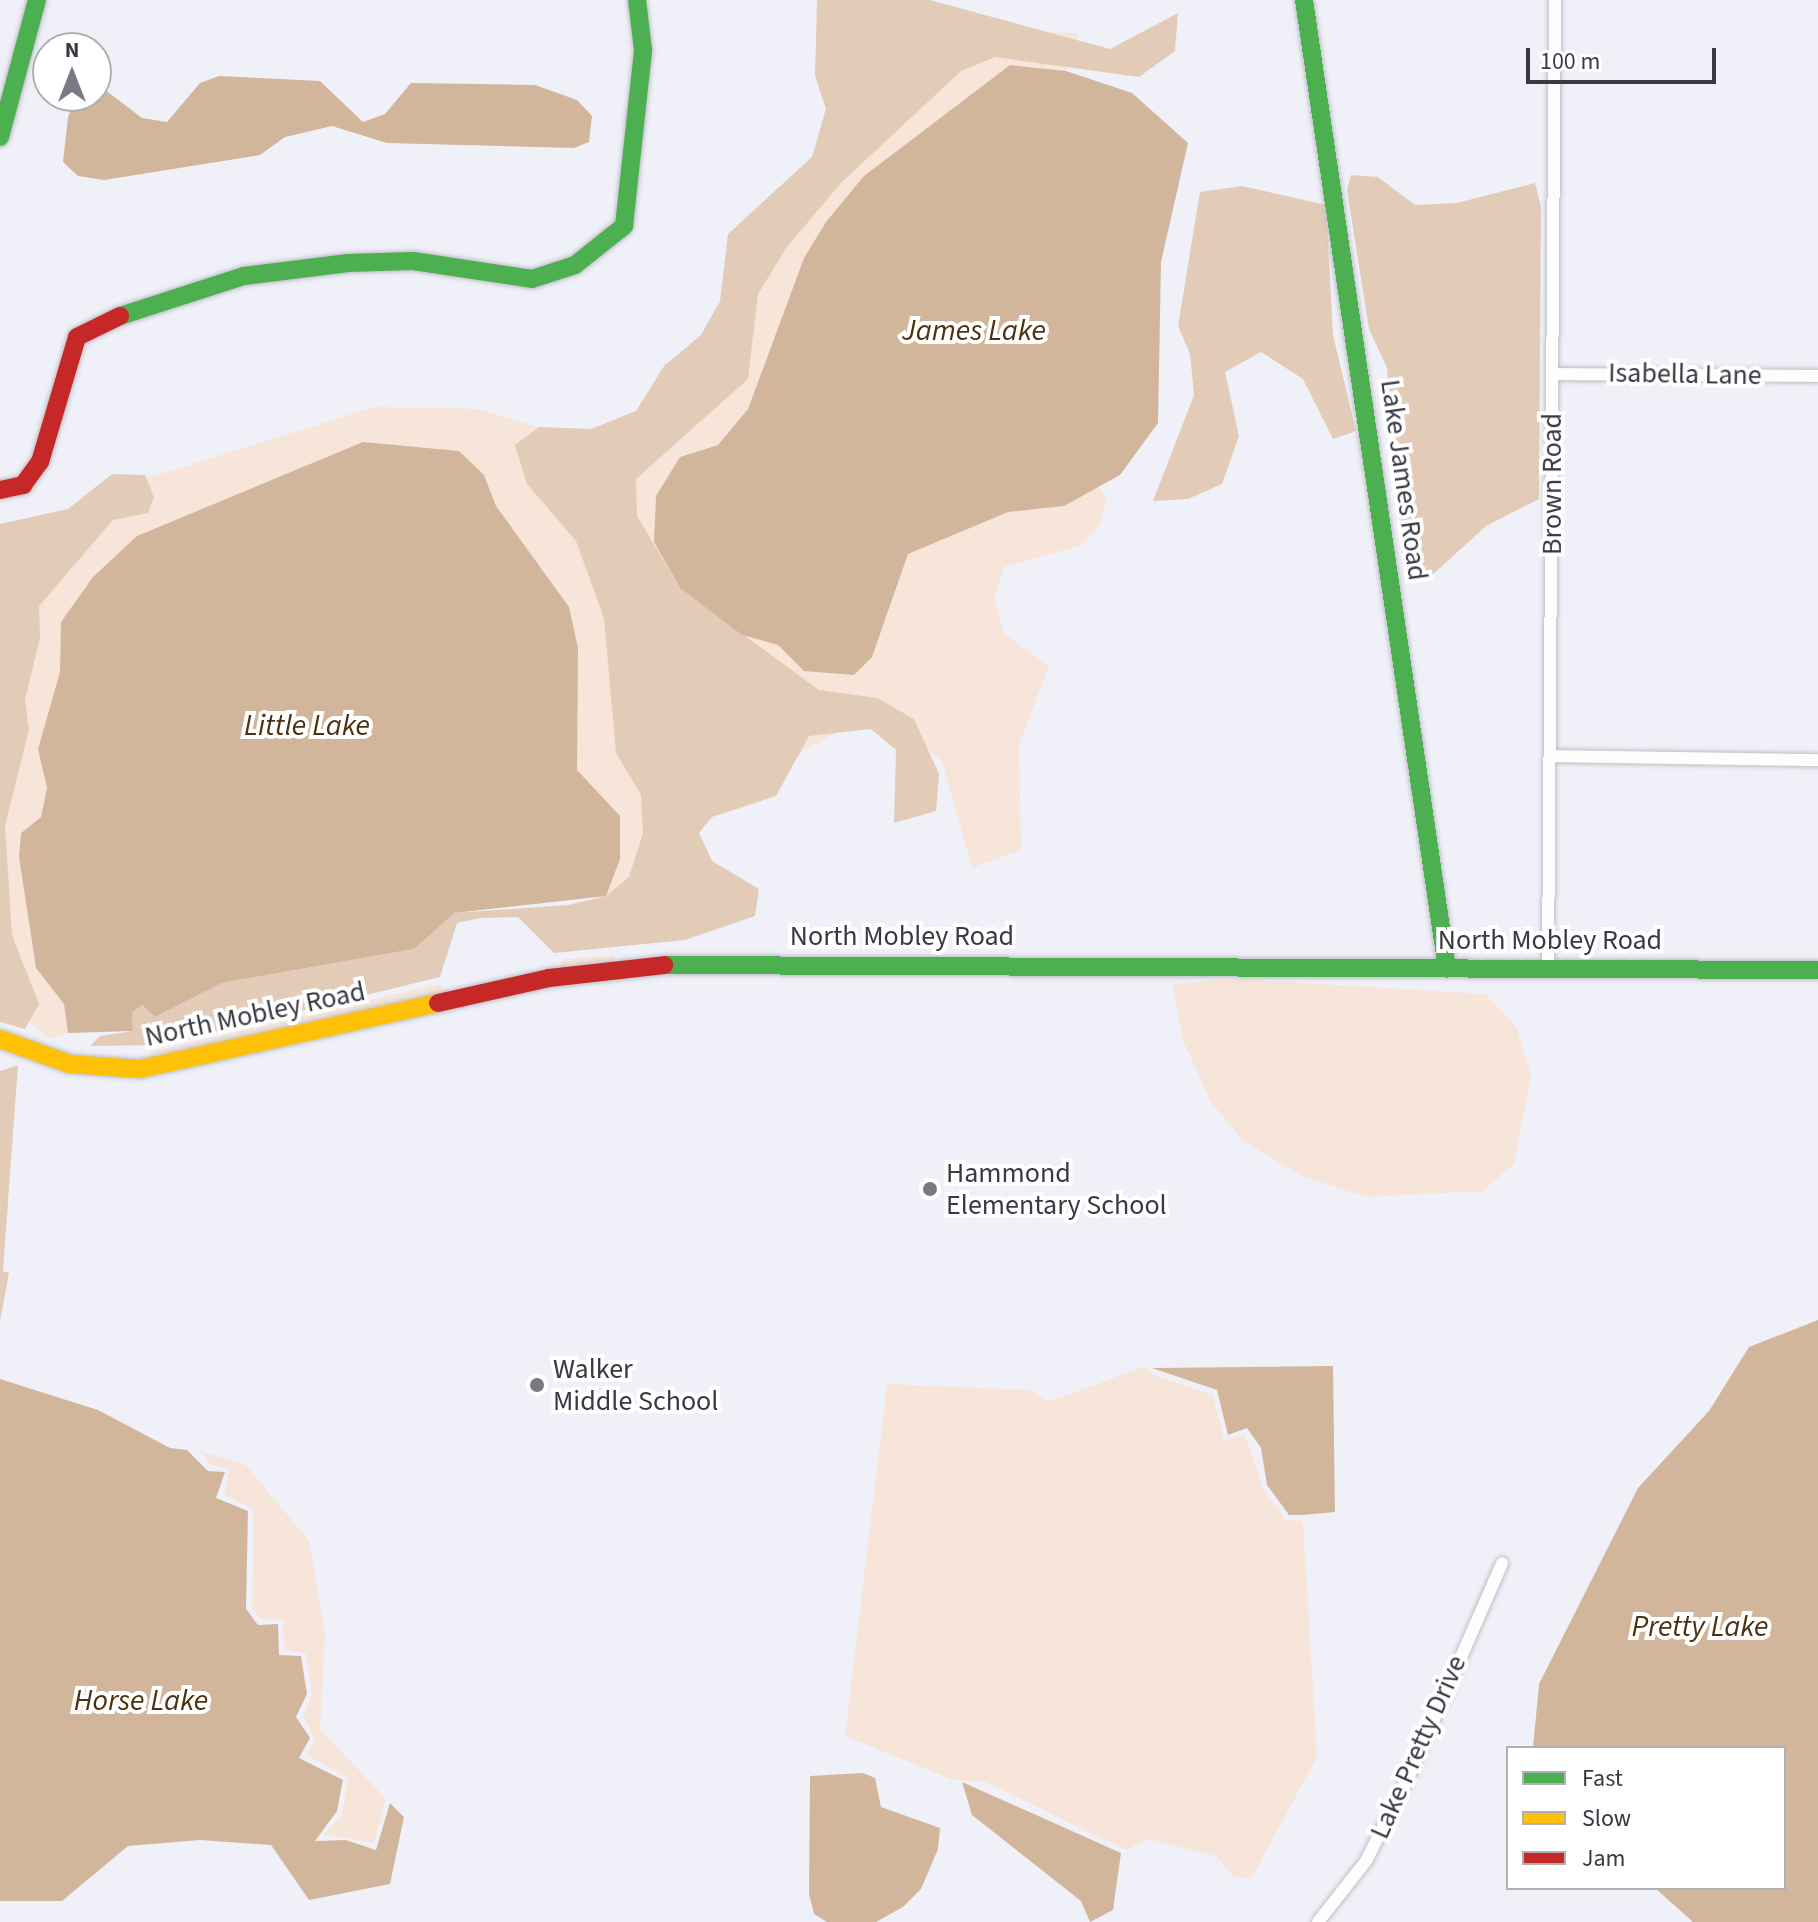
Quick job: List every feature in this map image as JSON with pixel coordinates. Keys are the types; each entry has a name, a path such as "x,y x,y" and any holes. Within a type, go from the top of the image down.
{"street":[{"path":"0,136 37,0"},
{"path":"0,490 23,485 40,462 77,337 156,299 244,276 348,263 413,261 532,279 575,265 624,226 643,50 637,0"},
{"name":"Lake James Road","path":"1304,0 1447,968"},
{"name":"Brown Road","path":"1548,968 1555,0"},
{"name":"Isabella Lane","path":"1552,374 1818,376"},
{"path":"1551,756 1818,760"},
{"name":"North Mobley Road","path":"0,1039 70,1064 140,1069 549,978 688,962 1818,970"},
{"name":"Lake Pretty Drive","path":"1318,1922 1366,1861 1404,1787 1502,1563"}],"shaded area":[{"path":"817,0 930,0 1110,49 1178,13 1175,51 1139,77 995,57 961,71 841,183 787,247 758,294 748,379 636,479 637,516 680,588 819,690 877,698 914,719 939,774 936,811 894,823 896,750 871,729 809,736 776,796 712,817 699,833 712,861 759,889 755,916 685,940 554,953 518,917 481,918 457,923 440,977 161,1045 90,1046 100,1036 133,1031 132,1013 142,1005 155,1017 222,983 414,949 453,913 568,905 606,896 629,877 643,833 641,795 616,753 604,618 576,541 527,484 515,445 539,427 591,429 636,411 664,366 701,335 720,301 728,234 812,157 826,109 815,76"},
{"path":"1020,32 1079,33 1066,71 1010,65 918,137 804,258 748,409 718,445 680,457 742,635 778,645 804,671 882,631 908,554 1008,512 1064,506 1099,486 1107,500 1099,526 1079,546 1004,567 994,596 1004,634 1049,666 1019,744 1021,850 972,868 942,761 894,725 850,726 802,751 775,788 727,797 598,935 620,816 577,770 569,607 496,506 484,475 363,442 137,536 61,621 60,672 38,749 47,788 41,817 21,833 19,857 36,968 64,1004 68,1033 50,1039 22,1016 0,973 0,691 16,622 135,482 374,407 478,409 588,442 698,374 812,157 826,109"},
{"path":"1351,175 1378,177 1415,205 1457,203 1535,183 1541,207 1539,499 1486,526 1430,577 1413,568 1402,533 1387,368 1369,329 1347,190"},
{"path":"1242,186 1326,205 1333,335 1356,431 1333,439 1303,379 1261,352 1225,372 1239,436 1222,484 1188,499 1153,501 1194,395 1190,354 1178,326 1200,192"},
{"path":"112,474 145,475 154,497 148,513 113,520 39,606 40,638 25,700 29,730 5,826 12,935 39,1004 25,1029 0,1022 0,524 68,509"},
{"path":"614,955 616,963 168,1055 147,1053 438,984 449,992 559,968 563,959"},
{"path":"1236,979 1485,994 1517,1028 1531,1076 1514,1164 1483,1191 1366,1197 1302,1176 1243,1141 1211,1102 1183,1041 1173,984"},
{"path":"18,1065 3,1271 9,1273 0,1321 0,1071"},
{"path":"1146,1366 1150,1374 1213,1395 1224,1440 1245,1435 1263,1489 1286,1520 1303,1521 1317,1757 1251,1879 1234,1877 1216,1856 1148,1839 1126,1850 986,1782 953,1780 845,1736 887,1384 1031,1390 1048,1402"},
{"path":"200,1451 246,1465 309,1541 325,1635 320,1729 386,1799 374,1843 324,1835 342,1815 348,1778 307,1755 315,1738 303,1716 312,1695 306,1653 284,1650 283,1620 261,1619 252,1607 254,1509 224,1495 230,1469 211,1465"}],"water":[{"name":"James Lake","path":"1010,65 1066,71 1132,93 1188,143 1161,262 1158,423 1120,475 1064,506 1008,512 908,554 872,657 854,675 804,671 778,645 742,635 680,588 654,542 656,496 680,457 718,445 748,409 804,258 826,222 864,176"},
{"path":"219,76 320,81 363,122 385,114 411,83 535,85 577,100 592,116 589,142 574,148 387,143 332,126 285,137 260,155 104,180 78,176 63,162 70,112 112,112 112,95 142,118 167,122 200,83"},
{"name":"Little Lake","path":"363,442 459,451 484,475 496,506 569,607 578,648 577,770 620,816 620,859 606,896 454,913 414,949 222,983 155,1017 142,1005 132,1013 133,1031 68,1033 64,1004 36,968 19,857 21,833 41,817 47,788 38,749 60,672 61,622 93,577 137,536"},
{"name":"Pretty Lake","path":"1818,1320 1818,1922 1693,1922 1657,1890 1786,1890 1786,1746 1533,1746 1539,1684 1638,1488 1709,1411 1749,1347"},
{"path":"1333,1366 1335,1512 1303,1515 1289,1515 1267,1485 1261,1448 1247,1428 1228,1435 1217,1390 1152,1368"},
{"name":"Horse Lake","path":"0,1379 98,1410 170,1448 187,1450 208,1471 225,1472 216,1498 248,1511 246,1609 258,1625 278,1624 279,1655 301,1656 307,1694 296,1717 310,1738 299,1758 343,1780 337,1811 315,1841 346,1840 376,1850 390,1803 404,1817 390,1884 309,1900 271,1845 200,1840 128,1846 62,1901 0,1901"},
{"path":"863,1773 875,1778 881,1807 940,1828 938,1849 921,1889 903,1907 876,1922 827,1922 814,1914 809,1894 810,1776"},
{"path":"962,1782 1121,1853 1113,1910 1090,1922 1081,1901 972,1815"}],"traffic: fast":[{"path":"0,137 37,0"},
{"path":"120,316 244,276 348,263 413,261 532,279 575,265 624,226 643,50 637,0"},
{"path":"1304,0 1447,968"},
{"path":"664,965 1818,970"}],"traffic: slow":[{"path":"0,1039 70,1064 140,1069 438,1003"}],"traffic: jam":[{"path":"0,490 23,485 40,462 77,337 120,316"},
{"path":"438,1003 549,978 664,965"}],"place":[{"name":"Hammond Elementary School","path":"930,1189"},
{"name":"Walker Middle School","path":"537,1385"}]}
